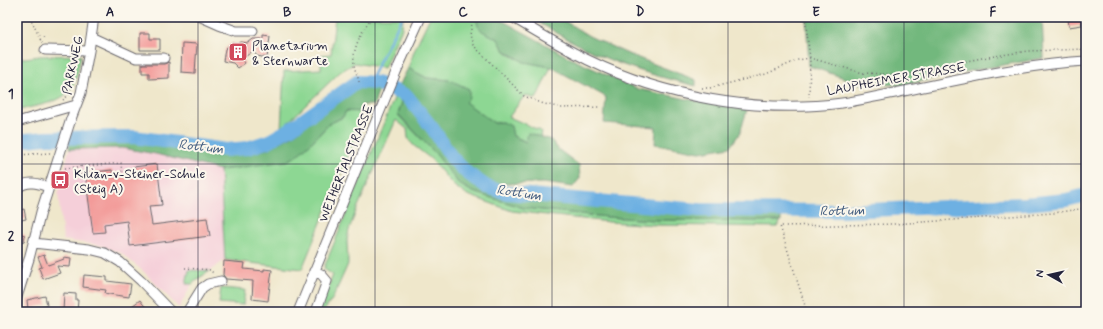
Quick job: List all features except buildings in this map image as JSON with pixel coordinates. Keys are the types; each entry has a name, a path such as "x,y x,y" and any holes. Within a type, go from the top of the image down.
{"street":[{"name":"PARKWEG","path":"17,122 76,105 81,93 94,17"},
{"path":"201,17 236,31 252,32"},
{"name":"LAUPHEIMER STRASSE","path":"512,17 558,45 590,61 648,84 702,98 772,106 842,103 988,74 1039,66 1086,61"},
{"name":"WEIHERTALSTRASSE","path":"298,312 418,19"},
{"path":"91,37 136,58 164,58"},
{"path":"45,50 89,51"},
{"path":"17,297 49,187 76,105"},
{"path":"17,188 24,183 31,182 49,187"},
{"path":"33,243 89,248 99,250 112,256 141,281 171,312"},
{"path":"314,271 321,274 327,281 316,312"},
{"path":"187,312 202,288 208,284 219,282"}],"path":[{"path":"359,82 354,64 356,46 372,17"},
{"path":"473,17 470,35 473,45 524,96 541,103 561,108 601,107"},
{"path":"805,17 810,58 809,89"},
{"path":"42,18 31,18 45,50"},
{"path":"40,40 46,35"},
{"path":"696,88 710,88 766,74 798,60 810,58 863,73 907,75 945,65 1028,51 1086,49"},
{"path":"17,155 61,149"},
{"path":"55,168 121,163 122,176"},
{"path":"80,166 82,182"},
{"path":"807,312 780,226 894,224 1054,213 1086,208"},
{"path":"185,268 211,270 219,282"}],"shaded area":[{"path":"122,148 156,154 220,170 225,260 192,284 179,308 144,272 121,253 98,245 63,240 58,193 69,149"}],"green space":[{"path":"335,17 403,17 402,28 384,68 355,63 340,72 281,129 284,71 321,69 321,55 331,54"},
{"path":"430,17 471,17 470,19 477,21 482,30 497,38 504,50 510,55 527,62 551,67 536,99 525,95 509,117 541,131 540,137 528,133 527,142 513,136 503,122 494,123 464,102 450,80 427,78 408,68 416,46"},
{"path":"479,17 490,17 505,22 572,59 638,89 747,110 740,133 730,147 700,152 655,144 656,127 604,123 606,97 551,67 524,62 504,50 498,39 482,31 478,26 477,21"},
{"path":"529,17 558,17 589,36 628,54 696,80 696,86 623,65 581,46"},
{"path":"806,17 1042,17 1044,58 969,71 903,85 862,84 809,66"},
{"path":"81,55 75,80 70,90 64,96 50,103 17,111 17,59 40,56"},
{"path":"408,68 427,78 450,80 469,89 469,98 465,102 494,123 503,122 511,126 513,136 526,142 528,133 551,140 559,150 579,165 580,178 573,187 543,183 494,184 480,178 459,161 420,103 408,91 399,86"},
{"path":"357,87 379,89 374,105 362,105 360,112 346,111 343,117 329,124 310,144 295,157 287,161 220,170 156,154 122,148 69,149 70,143 139,142 216,152 251,153 267,149 292,136"},
{"path":"397,93 467,179 482,188 496,193 545,202 733,215 781,215 781,221 654,220 607,217 524,208 473,192 459,184 436,154 398,114 402,102 395,96"},
{"path":"395,96 402,102 398,115 436,154 459,184 473,192 524,208 607,217 654,220 781,221 777,227 657,225 609,222 512,211 465,194 453,185 431,159 413,145 408,138 407,129 396,120 349,230 347,240 348,264 333,298 323,312 318,312 333,275 324,269 325,265"},
{"path":"346,111 366,112 302,269 225,260 220,170 246,167 310,144 329,124 343,117"},
{"path":"189,270 210,271 192,284 186,284"},
{"path":"221,288 245,290 243,305 219,303"}],"waterway":[{"path":"369,82 402,17"},
{"name":"Rottum","path":"17,141 45,138 134,137 226,150 248,148 269,141 290,129 357,82 377,83 407,96 433,129 452,158 467,173 487,187 507,193 699,210 841,211 1025,204 1066,200 1086,195"}],"place":[{"name":"Planetarium & Sternwarte","path":"238,52"},
{"name":"Kilian-v-Steiner-Schule (Steig A)","path":"60,180"}]}
